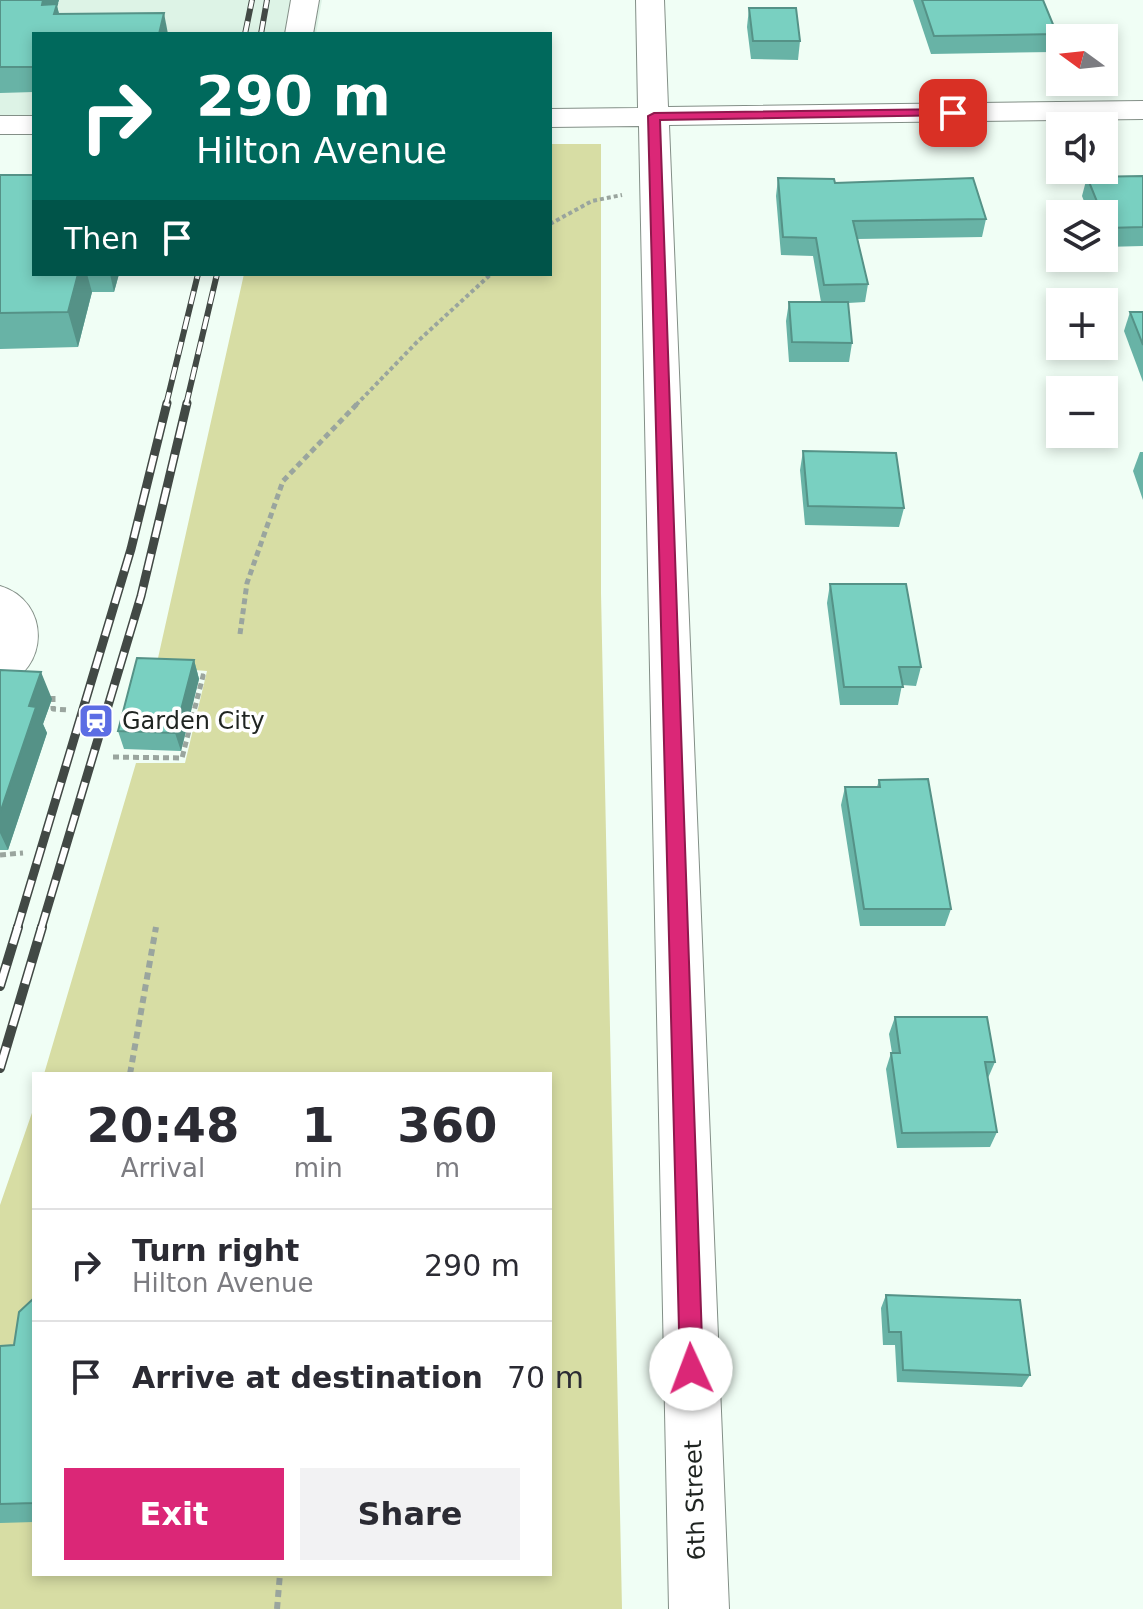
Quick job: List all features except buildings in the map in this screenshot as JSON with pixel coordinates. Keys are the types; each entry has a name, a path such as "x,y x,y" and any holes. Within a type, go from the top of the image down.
{"street":[{"path":"299,32 305,0"},
{"name":"6th Street","path":"650,0 699,1609"},
{"path":"552,118 1143,110"},
{"path":"0,125 32,125"},
{"path":"0,600 15,613 21,628 19,646 0,671"}],"path":[{"path":"552,223 592,201 656,189"},
{"path":"240,634 247,583 283,481 417,342 489,276"},
{"path":"113,757 182,758 203,676 187,675"},
{"path":"53,696 53,709 68,710"},
{"path":"0,855 23,853"},
{"path":"130,1072 156,927"},
{"path":"277,1609 280,1576"}],"shaded area":[{"path":"0,0 322,0 316,32 32,32 32,123 0,124"}],"green space":[{"path":"552,144 601,144 601,593 622,1609 0,1609 0,1205 32,1113 32,1576 552,1576 552,1072 45,1072 136,763 185,763 207,671 156,667 244,276 552,276"}],"railway":[{"path":"245,32 252,0"},
{"path":"261,32 267,0"},
{"path":"166,405 198,276"},
{"path":"186,405 217,276"},
{"path":"17,929 131,549 167,403"},
{"path":"41,929 141,596 187,403"},
{"path":"0,986 18,927"},
{"path":"0,1068 42,927"}],"place":[{"name":"Garden City","path":"96,721"}],"route":[{"path":"691,1369 654,116 953,113"}]}
